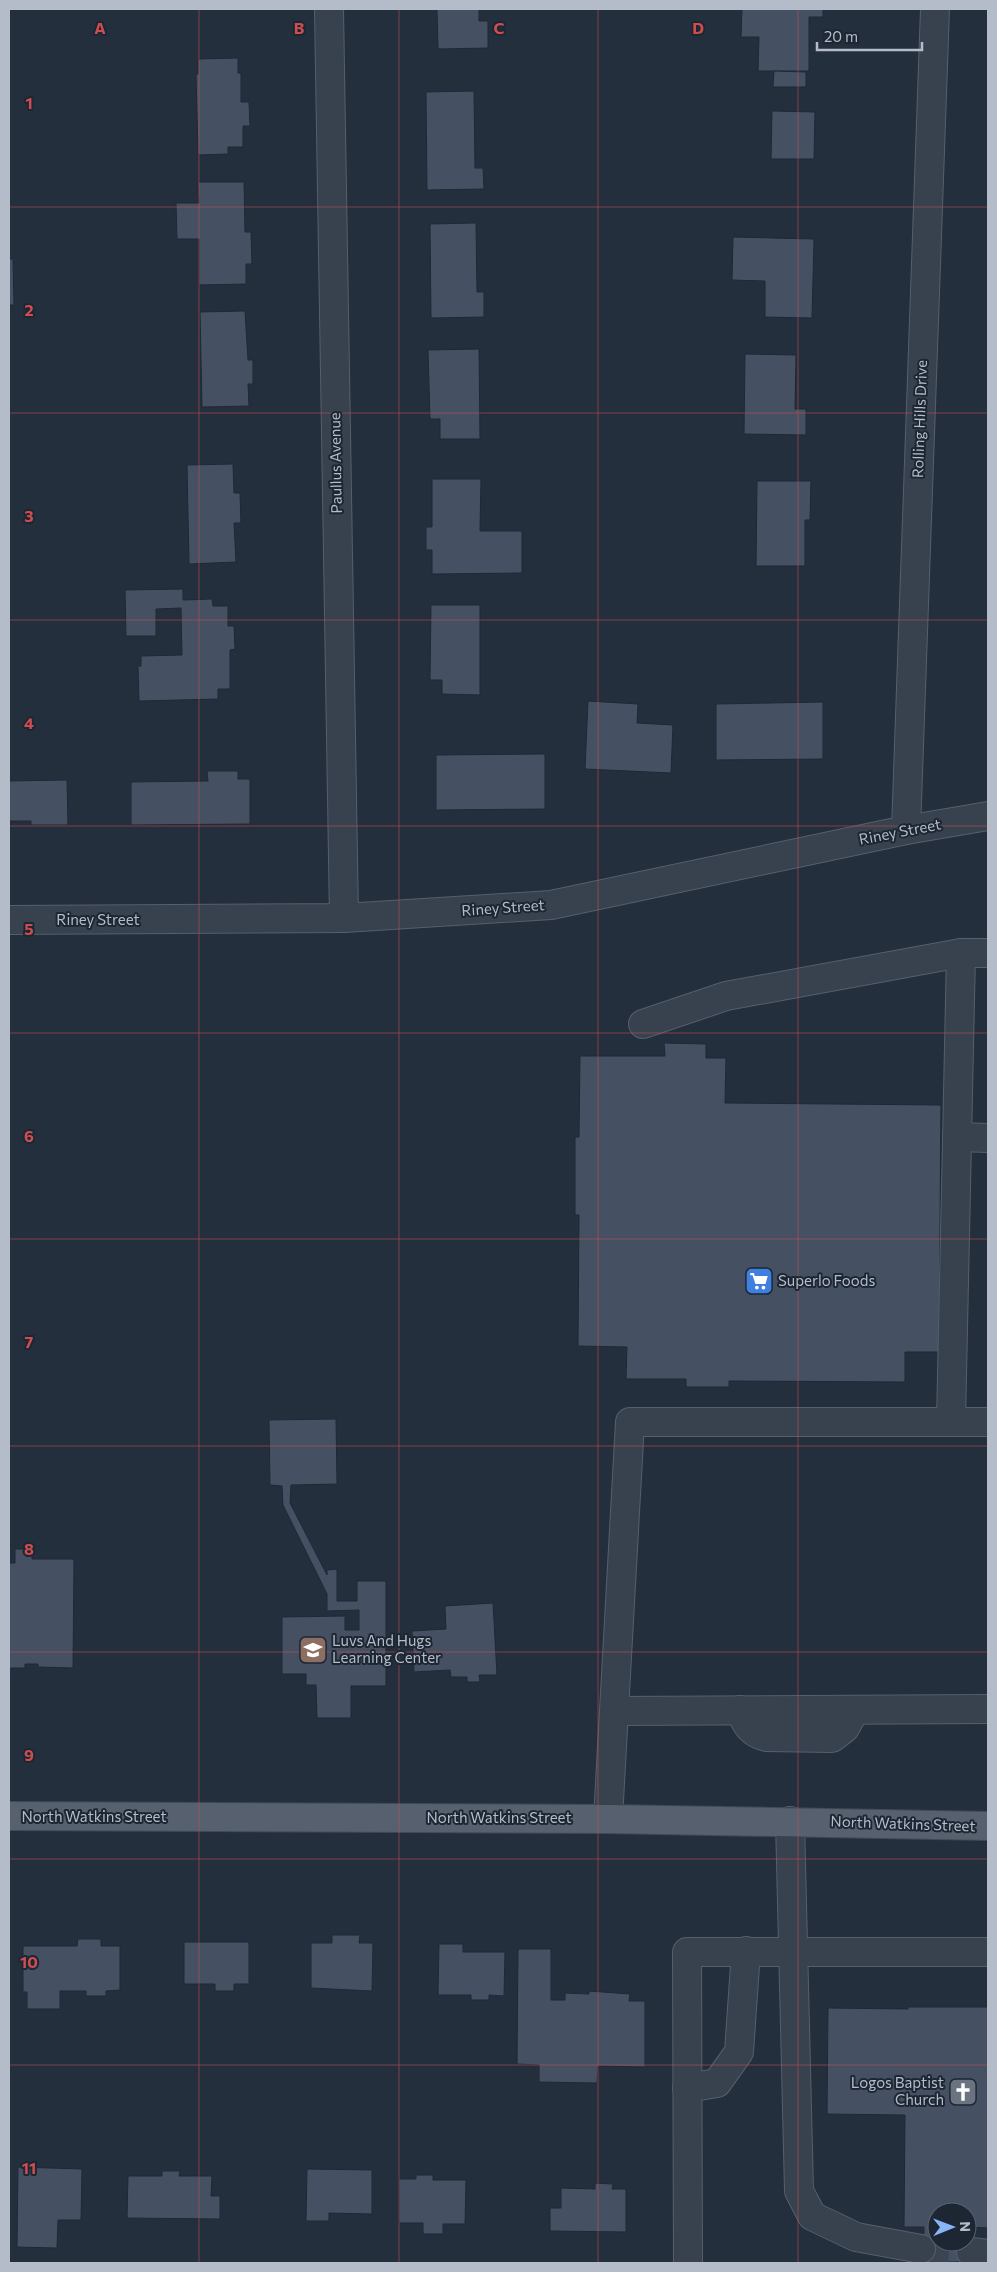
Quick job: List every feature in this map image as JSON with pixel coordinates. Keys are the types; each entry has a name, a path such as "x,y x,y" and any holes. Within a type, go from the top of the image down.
{"main road":[{"name":"North Watkins Street","path":"9,1816 608,1819 988,1826"}],"street":[{"name":"Paullus Avenue","path":"329,9 344,918"},
{"name":"Rolling Hills Drive","path":"906,830 935,9"},
{"name":"Riney Street","path":"9,920 344,918 551,905 906,830 988,816"},
{"path":"643,1024 726,996 961,953 988,953"},
{"path":"951,1422 961,953"},
{"path":"957,1137 988,1138"},
{"path":"608,1819 630,1422 988,1422"},
{"path":"614,1711 988,1709"},
{"path":"790,1821 799,2191 812,2216 856,2238 921,2249"},
{"path":"688,2263 687,1952 988,1952"},
{"path":"687,2088 717,2083 739,2052 746,1952"}],"building":[{"path":"437,9 479,9 479,21 488,21 488,48 438,49"},
{"path":"742,9 823,9 823,17 809,17 809,71 758,71 759,37 741,37"},
{"path":"238,58 238,73 241,73 241,102 249,102 250,126 243,126 243,147 228,147 228,154 198,155 196,74 198,74 198,59"},
{"path":"774,71 806,72 806,87 773,87"},
{"path":"474,91 475,168 483,168 484,189 427,190 426,92"},
{"path":"772,111 815,112 814,159 771,159"},
{"path":"198,182 244,182 245,232 251,232 252,264 246,264 246,284 199,285 199,239 177,239 176,203 199,203"},
{"path":"476,223 477,292 484,292 484,317 431,318 430,224"},
{"path":"733,237 814,239 812,318 765,317 765,281 732,280"},
{"path":"9,259 13,259 14,305 9,305"},
{"path":"245,311 248,360 253,360 253,384 248,384 249,406 202,407 200,312"},
{"path":"479,349 480,439 440,439 440,419 430,419 428,350"},
{"path":"745,354 796,355 795,409 806,409 806,435 744,434"},
{"path":"233,464 234,493 240,493 241,523 234,523 236,562 189,564 187,465"},
{"path":"432,479 481,479 480,531 522,531 522,573 432,574 432,550 426,550 426,527 432,527"},
{"path":"757,481 811,481 810,520 805,520 805,566 756,566"},
{"path":"183,589 183,600 212,599 213,606 228,606 228,626 234,626 235,649 230,650 230,689 218,689 218,699 139,701 138,666 141,666 141,656 182,655 181,608 156,609 156,636 126,636 125,590"},
{"path":"431,605 480,605 480,695 442,694 442,680 430,680"},
{"path":"588,701 638,704 637,723 673,725 671,773 585,769"},
{"path":"823,702 823,759 716,760 716,704"},
{"path":"545,754 545,809 436,810 436,755"},
{"path":"207,771 238,771 238,779 250,779 250,824 131,825 131,782 208,781"},
{"path":"67,780 68,825 31,825 31,821 9,821 9,781"},
{"name":"Superlo Foods","path":"664,1043 706,1044 706,1058 726,1058 725,1103 941,1105 939,1352 905,1352 905,1382 729,1381 729,1387 686,1387 686,1379 626,1379 627,1347 578,1346 579,1215 575,1215 575,1137 579,1137 580,1056 665,1056"},
{"path":"336,1419 337,1484 291,1485 290,1503 327,1575 327,1570 337,1569 337,1601 357,1601 357,1581 386,1581 386,1686 351,1686 351,1718 317,1718 316,1685 306,1685 306,1674 282,1674 282,1617 345,1616 345,1630 359,1630 359,1610 327,1611 327,1594 283,1505 282,1486 270,1485 269,1420"},
{"path":"15,1549 32,1549 32,1559 74,1559 73,1668 38,1667 38,1664 25,1664 25,1668 9,1668 9,1563 15,1563"},
{"path":"493,1603 497,1675 479,1675 480,1682 467,1682 467,1677 451,1677 450,1670 414,1672 412,1631 446,1629 445,1606"},
{"path":"332,1935 360,1935 359,1943 373,1943 372,1991 311,1988 311,1943 332,1943"},
{"path":"78,1939 101,1939 101,1946 120,1946 120,1990 106,1991 106,1996 86,1996 86,1991 60,1991 60,2009 27,2009 27,1992 23,1992 23,1946 77,1946"},
{"path":"184,1942 249,1942 249,1984 234,1984 234,1991 215,1991 215,1984 184,1984"},
{"path":"439,1944 463,1944 463,1952 505,1952 504,1996 489,1995 489,2000 471,2000 471,1995 438,1995"},
{"path":"518,1949 551,1949 551,2000 565,2000 565,1993 589,1994 589,1991 630,1994 629,2001 645,2001 645,2067 598,2066 597,2083 539,2082 539,2065 517,2064"},
{"path":"988,2007 988,2228 977,2227 977,2202 927,2202 927,2252 970,2252 970,2262 923,2262 924,2227 904,2227 905,2115 827,2114 828,2008"},
{"path":"18,2167 82,2169 81,2220 58,2220 57,2248 17,2247"},
{"path":"307,2169 372,2170 372,2214 329,2213 329,2221 306,2221"},
{"path":"162,2171 180,2171 179,2176 212,2176 211,2196 220,2196 220,2219 127,2218 128,2176 162,2176"},
{"path":"416,2175 433,2175 433,2180 466,2180 465,2224 443,2224 443,2234 423,2234 423,2223 399,2223 399,2179 416,2179"},
{"path":"595,2183 613,2184 612,2189 626,2189 626,2232 550,2231 550,2208 561,2208 561,2188 595,2189"}],"tunnel":[{"path":"921,2249 927,2249"}],"place":[{"name":"Superlo Foods","path":"759,1281"},
{"name":"Luvs And Hugs Learning Center","path":"313,1650"},
{"name":"Logos Baptist Church","path":"963,2092"}]}
